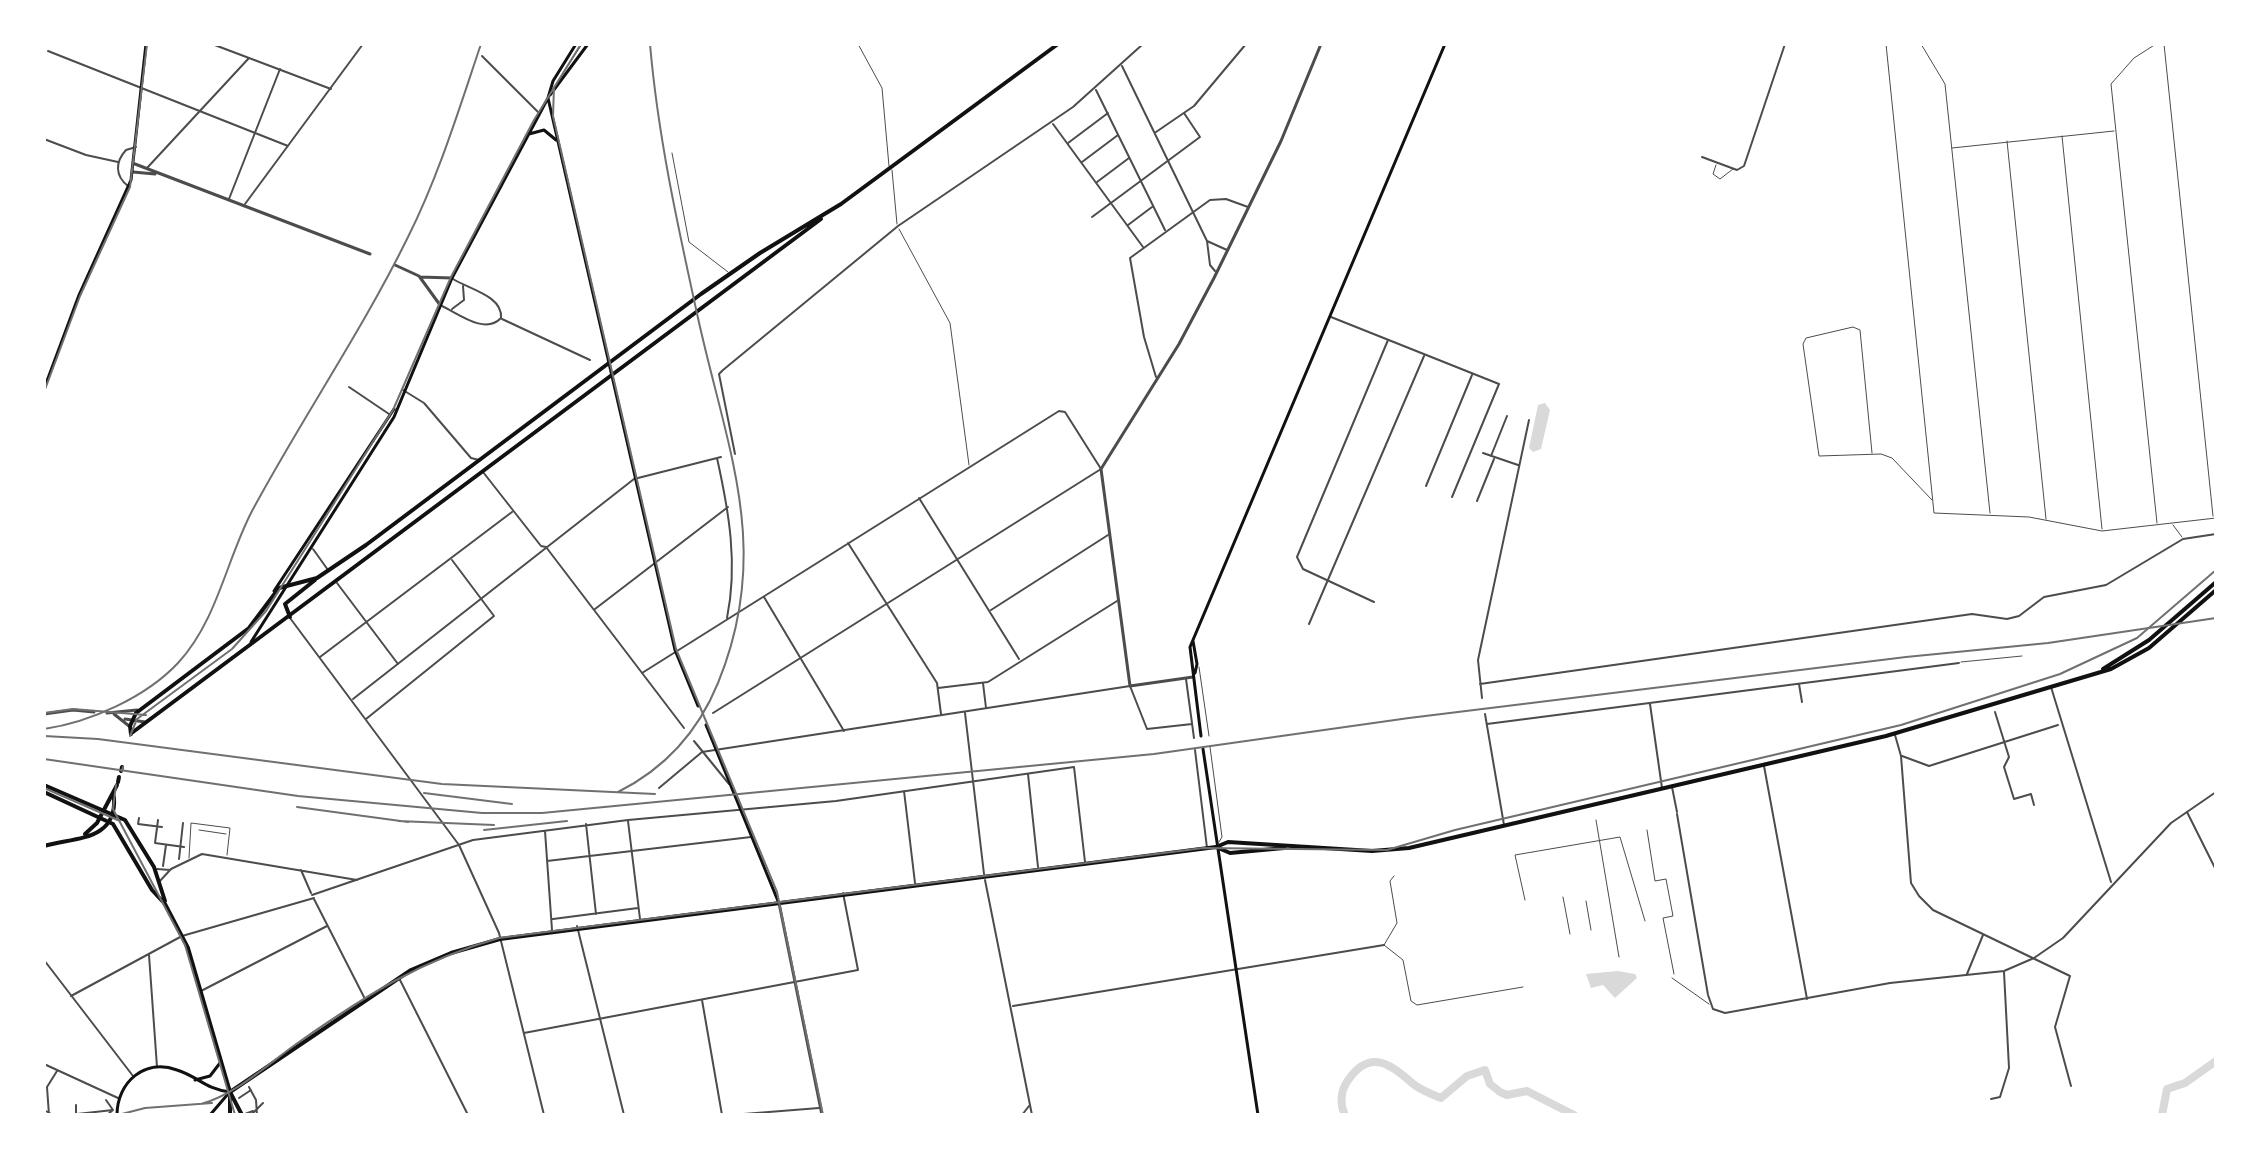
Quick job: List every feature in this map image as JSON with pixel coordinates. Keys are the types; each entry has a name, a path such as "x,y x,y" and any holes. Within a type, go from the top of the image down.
{"main road":[{"path":"44,389 79,295 129,186 135,164 146,44"},
{"path":"580,46 539,113 452,278 394,409 249,628 141,709 130,723 131,734 337,584 482,471 794,243 829,213 1058,44"},
{"path":"1201,736 1189,651 1445,44"},
{"path":"580,46 553,81 548,98 675,650 698,706"},
{"path":"526,137 534,131 544,130 553,135 558,145"},
{"path":"290,617 285,604 317,578 730,274 829,213"},
{"path":"244,651 394,417 394,409"},
{"path":"480,460 482,471"},
{"path":"274,591 317,578"},
{"path":"2097,672 2149,640 2216,582"},
{"path":"210,1115 230,1092 399,977 447,954 500,939 577,926 1216,847 1233,842 1268,842 1285,848 1385,851 1504,826 1895,733 2051,687 2129,660 2216,590"},
{"path":"1193,641 1197,664 1193,677"},
{"path":"706,725 778,901"},
{"path":"1203,749 1258,1115"},
{"path":"44,846 96,833 110,822 115,814 114,797 119,776"},
{"path":"44,785 115,814 129,825 154,867 165,904 182,936 201,991 230,1092 230,1115"},
{"path":"44,792 110,822 152,890 165,904"},
{"path":"83,836 114,797"},
{"path":"1216,847 1230,853 1274,852 1285,848"},
{"path":"194,1080 210,1076 221,1060"},
{"path":"117,1115 118,1098 133,1076 157,1067 179,1070 207,1088 230,1092 246,1115"}],"street":[{"path":"212,44 331,89"},
{"path":"244,206 363,44"},
{"path":"736,453 719,374 792,310 898,226 1052,123 1095,89 1143,44"},
{"path":"1154,133 1194,106 1246,44"},
{"path":"713,713 1101,469 1158,378 1228,251 1281,141 1321,44"},
{"path":"1702,157 1734,169 1744,166 1785,44"},
{"path":"46,51 288,146"},
{"path":"482,56 539,113"},
{"path":"147,168 249,58"},
{"path":"1121,64 1193,210 1207,241 1210,265 1217,272"},
{"path":"228,201 280,69"},
{"path":"1095,89 1165,230"},
{"path":"1067,143 1108,113"},
{"path":"1092,217 1200,137 1184,113"},
{"path":"1052,123 1143,247"},
{"path":"1081,163 1118,135"},
{"path":"44,139 86,155 118,162"},
{"path":"129,186 119,176 118,162 126,150 136,147"},
{"path":"1096,183 1129,158"},
{"path":"135,164 370,254"},
{"path":"133,172 159,174"},
{"path":"1158,378 1151,371 1130,258 1193,210 1217,199 1249,207"},
{"path":"1127,226 1153,206"},
{"path":"1207,241 1228,251"},
{"path":"395,265 419,276 452,278 495,301 501,308 501,318 493,325 483,326 440,305 419,276"},
{"path":"451,310 464,300 463,285"},
{"path":"1330,316 1507,386"},
{"path":"501,318 590,360"},
{"path":"1374,602 1299,565 1297,557 1388,340"},
{"path":"1309,624 1424,354"},
{"path":"1426,486 1473,374"},
{"path":"1452,497 1499,384"},
{"path":"349,387 394,417"},
{"path":"403,390 424,403 471,458 480,460"},
{"path":"642,673 1059,411 1065,412 1101,469 1130,686 1147,729 1192,724"},
{"path":"1477,501 1507,416"},
{"path":"1482,698 1478,660 1529,420"},
{"path":"1483,453 1519,466"},
{"path":"352,700 635,478 719,458 733,562 726,619"},
{"path":"482,471 541,546 546,547 684,728"},
{"path":"919,497 1021,661"},
{"path":"594,610 728,507"},
{"path":"320,657 513,512"},
{"path":"1480,684 1972,614 2007,619 2019,616 2044,597 2106,585 2183,539 2216,534"},
{"path":"989,611 1108,535"},
{"path":"848,542 938,688 942,715"},
{"path":"312,547 329,571"},
{"path":"366,719 492,619 494,613 451,559"},
{"path":"337,584 398,664"},
{"path":"763,596 844,731"},
{"path":"938,688 983,683 1117,601"},
{"path":"290,617 459,845 500,939 544,1115"},
{"path":"1487,724 1959,663"},
{"path":"659,788 702,752 1193,677"},
{"path":"1186,678 1194,738"},
{"path":"983,683 986,709"},
{"path":"1799,683 1802,702"},
{"path":"2051,687 2060,724 2112,883"},
{"path":"1650,702 1662,788"},
{"path":"114,714 141,709"},
{"path":"44,714 73,710 94,712"},
{"path":"965,712 984,875 1032,1115"},
{"path":"1995,712 2009,757 2004,767 2014,799 2031,794 2034,805"},
{"path":"107,713 130,723 146,721"},
{"path":"1485,714 1504,826"},
{"path":"1901,756 1929,766 2060,724"},
{"path":"1895,733 1901,756 1911,883 1933,910 2070,976 2055,1027 2071,1086"},
{"path":"694,741 732,788"},
{"path":"1195,750 1207,848"},
{"path":"1764,764 1807,1000"},
{"path":"71,996 182,936 313,897 459,845 586,824 741,809 1074,767 1085,862"},
{"path":"1028,773 1039,868"},
{"path":"1672,786 1711,1005 1713,1009 1725,1013 1890,983 2004,971 2034,958 2063,938 2112,883 2186,811 2216,792"},
{"path":"903,790 915,883"},
{"path":"2186,811 2216,870"},
{"path":"139,818 138,824 162,827"},
{"path":"158,820 155,843 182,847"},
{"path":"628,820 640,919"},
{"path":"179,859 183,823"},
{"path":"586,824 596,914"},
{"path":"545,830 552,930"},
{"path":"547,861 753,837"},
{"path":"163,866 166,845"},
{"path":"159,882 171,869 202,854 301,868 358,880"},
{"path":"154,867 171,869"},
{"path":"301,868 365,999"},
{"path":"524,1033 600,1016 858,970 843,893"},
{"path":"778,901 822,1115"},
{"path":"552,919 639,908"},
{"path":"201,991 328,926"},
{"path":"577,926 624,1115"},
{"path":"1967,975 1983,934"},
{"path":"1011,1006 1384,945"},
{"path":"149,954 157,1067"},
{"path":"44,960 133,1076"},
{"path":"1991,1099 2000,1097 2009,1068 2004,971"},
{"path":"399,977 468,1115"},
{"path":"702,999 722,1115"},
{"path":"44,1064 118,1098"},
{"path":"51,1115 46,1110 46,1095 57,1070"},
{"path":"44,1076 51,1080"},
{"path":"239,1098 250,1089 256,1093 257,1115"},
{"path":"106,1100 113,1110"},
{"path":"246,1115 263,1103"},
{"path":"76,1105 76,1115"},
{"path":"1022,1115 1030,1106"},
{"path":"731,1115 820,1108"},
{"path":"68,1115 113,1110"},
{"path":"107,1115 113,1110"}],"lane":[{"path":"858,44 882,88 898,226 950,323 969,465"},
{"path":"1886,44 1934,513 2047,521 2102,531 2215,518 2164,44"},
{"path":"1921,44 1945,84 1990,515"},
{"path":"2156,44 2134,58 2111,84 2158,525"},
{"path":"1952,148 2116,131"},
{"path":"2062,136 2102,531"},
{"path":"2007,141 2047,521"},
{"path":"672,153 689,242 730,274"},
{"path":"1717,163 1713,174 1720,179 1734,169"},
{"path":"1872,453 1860,330 1853,327 1831,330 1806,338 1803,344 1818,454 1822,458 1872,453 1892,458 1933,501"},
{"path":"2171,523 2183,539"},
{"path":"1959,663 2022,656"},
{"path":"1197,664 1209,736"},
{"path":"1210,747 1222,837 1216,847"},
{"path":"1596,820 1619,957"},
{"path":"189,858 191,823 230,828 226,857"},
{"path":"1504,826 1506,835"},
{"path":"199,830 229,834"},
{"path":"1647,830 1655,881 1666,879 1673,916 1663,918 1674,974"},
{"path":"1525,900 1515,855 1620,837 1645,921"},
{"path":"1394,876 1390,881 1397,923 1384,945 1403,960 1411,1001 1417,1005 1523,987"},
{"path":"1563,897 1570,934"},
{"path":"1586,901 1591,930"},
{"path":"1672,978 1711,1005"}],"shaded area":[{"path":"1545,403 1550,410 1541,449 1533,452 1529,448 1538,405"},
{"path":"1618,971 1635,974 1637,978 1615,998 1603,985 1591,988 1586,974"}],"waterway":[{"path":"2162,1115 2167,1089 2185,1083 2216,1061"},
{"path":"1345,1115 1342,1101 1346,1083 1357,1070 1373,1062 1388,1065 1418,1088 1441,1098 1467,1076 1485,1070 1490,1084 1500,1092 1507,1095 1527,1091 1574,1115"}],"tram line":[{"path":"44,392 80,296 130,187 147,44"},
{"path":"130,736 137,719 232,649 266,611 393,410 451,277 534,120 581,44"},
{"path":"554,87 553,116 676,649 777,892 823,1115"},
{"path":"201,1104 240,1086 323,1025 394,981 444,957 499,938 1203,848 1387,850 1455,830 1901,725 2060,674 2137,638 2216,570"},
{"path":"44,713 73,709 146,715"},
{"path":"122,771 123,767"},
{"path":"116,785 113,809 185,945 235,1115"},
{"path":"44,788 120,821"},
{"path":"118,1115 145,1108 212,1103"}],"railway":[{"path":"44,729 99,714 150,687 178,663 202,629 252,511 371,306 419,214 481,44"},
{"path":"618,792 665,760 701,717 718,683 734,634 742,588 740,500 676,216 663,148 650,44"},
{"path":"44,759 298,796 482,813 542,813 1154,754 1409,718 1906,657 2048,643 2216,618"},
{"path":"44,736 98,739 442,784 655,794"},
{"path":"424,793 512,804"},
{"path":"297,807 408,822"},
{"path":"398,821 494,825"},
{"path":"484,830 567,821"}]}
